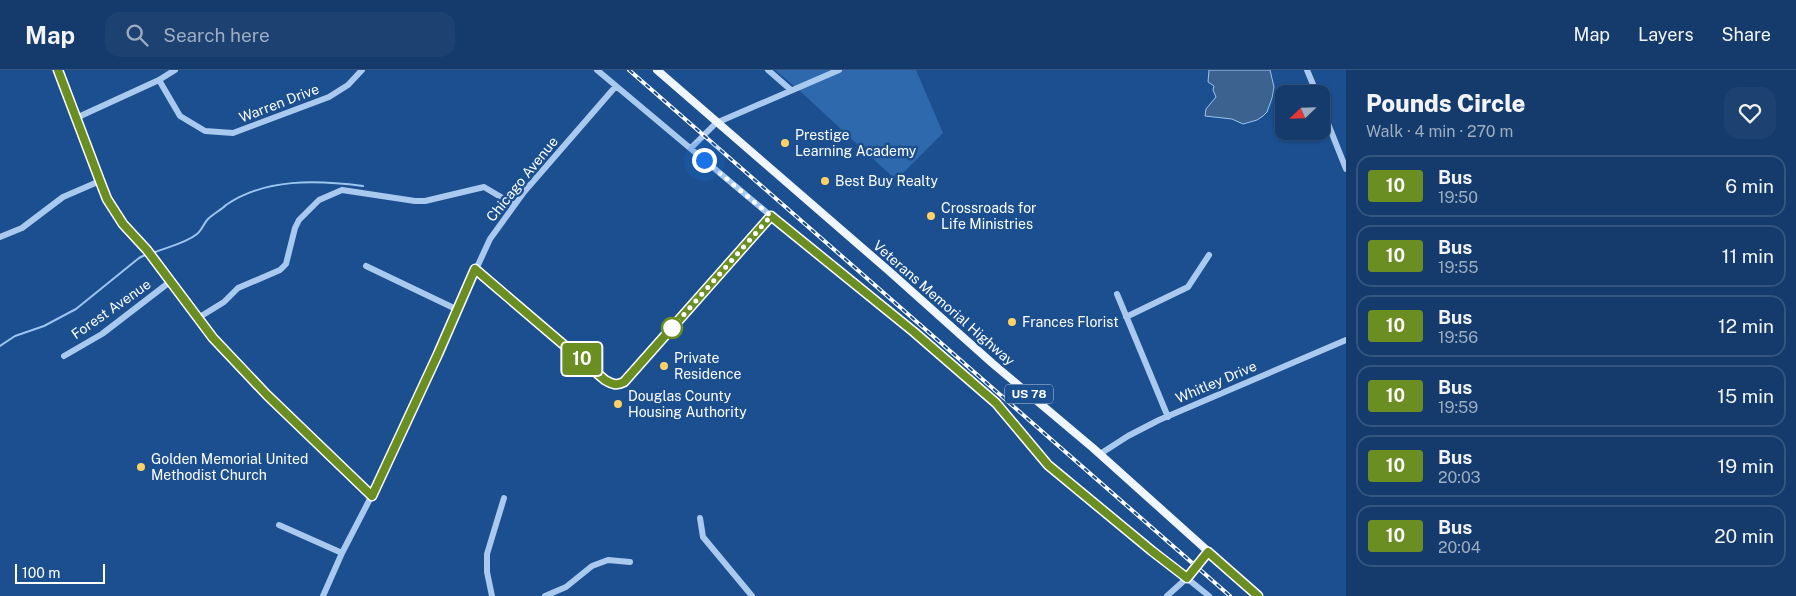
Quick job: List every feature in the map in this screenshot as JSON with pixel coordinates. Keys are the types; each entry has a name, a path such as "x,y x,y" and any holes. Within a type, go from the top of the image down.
{"main road":[{"name":"Veterans Memorial Highway","path":"657,70 992,363 1100,454 1258,596"}],"street":[{"path":"58,70 107,199 123,224 147,250 213,338 267,395 372,496"},
{"path":"76,118 159,80 174,70"},
{"name":"Warren Drive","path":"159,80 180,116 205,131 233,133 329,97 348,85 362,70"},
{"path":"597,70 771,216 914,332 996,403 1054,470 1209,596"},
{"path":"768,70 791,90"},
{"path":"691,148 716,123 839,70"},
{"path":"1307,70 1313,85"},
{"name":"Chicago Avenue","path":"323,596 342,553 372,496 490,239 514,204 616,86"},
{"path":"1330,129 1346,169"},
{"path":"0,237 22,228 63,196 100,181"},
{"path":"198,318 224,302 238,288 280,270 286,264 295,228 299,220 319,200 342,190 425,201 484,187 514,204"},
{"path":"475,269 605,380 612,385 618,385 624,382 771,216"},
{"path":"1126,317 1188,287 1209,255"},
{"path":"366,266 458,310"},
{"name":"Forest Avenue","path":"64,356 102,334 171,281"},
{"path":"1117,294 1168,416"},
{"name":"Whitley Drive","path":"1100,454 1128,436 1168,416 1346,340"},
{"path":"492,596 487,572 487,554 504,498"},
{"path":"700,518 703,536 752,596"},
{"path":"279,525 342,553"},
{"path":"1167,596 1187,578 1208,552"},
{"path":"545,596 566,587 592,566 608,560 630,562"}],"shaded area":[{"path":"775,70 916,70 943,133 896,180"},
{"path":"1209,70 1270,70 1274,87 1267,112 1257,120 1243,124 1232,119 1205,116 1206,109 1216,97 1213,90 1214,86 1208,82"}],"waterway":[{"path":"155,252 193,237 208,219 226,205 241,196 257,190 292,183 310,182 363,186"},
{"path":"0,346 15,336 44,326 76,309 145,255"}],"railway":[{"path":"629,70 1230,596"}],"bus line":[{"name":"10","path":"58,70 107,199 123,224 147,250 213,338 267,395 316,440 372,496 475,269 605,380 612,385 618,385 624,382 771,216 914,332 996,403 1048,465 1162,560 1187,578 1208,552 1258,596"}],"place":[{"name":"Prestige Learning Academy","path":"785,143"},
{"name":"Best Buy Realty","path":"825,181"},
{"name":"Crossroads for Life Ministries","path":"931,216"},
{"name":"Frances Florist","path":"1012,322"},
{"name":"Private Residence","path":"664,366"},
{"name":"Douglas County Housing Authority","path":"618,404"},
{"name":"Golden Memorial United Methodist Church","path":"141,467"}],"route":[{"path":"672,328 771,216 704,160"}]}
